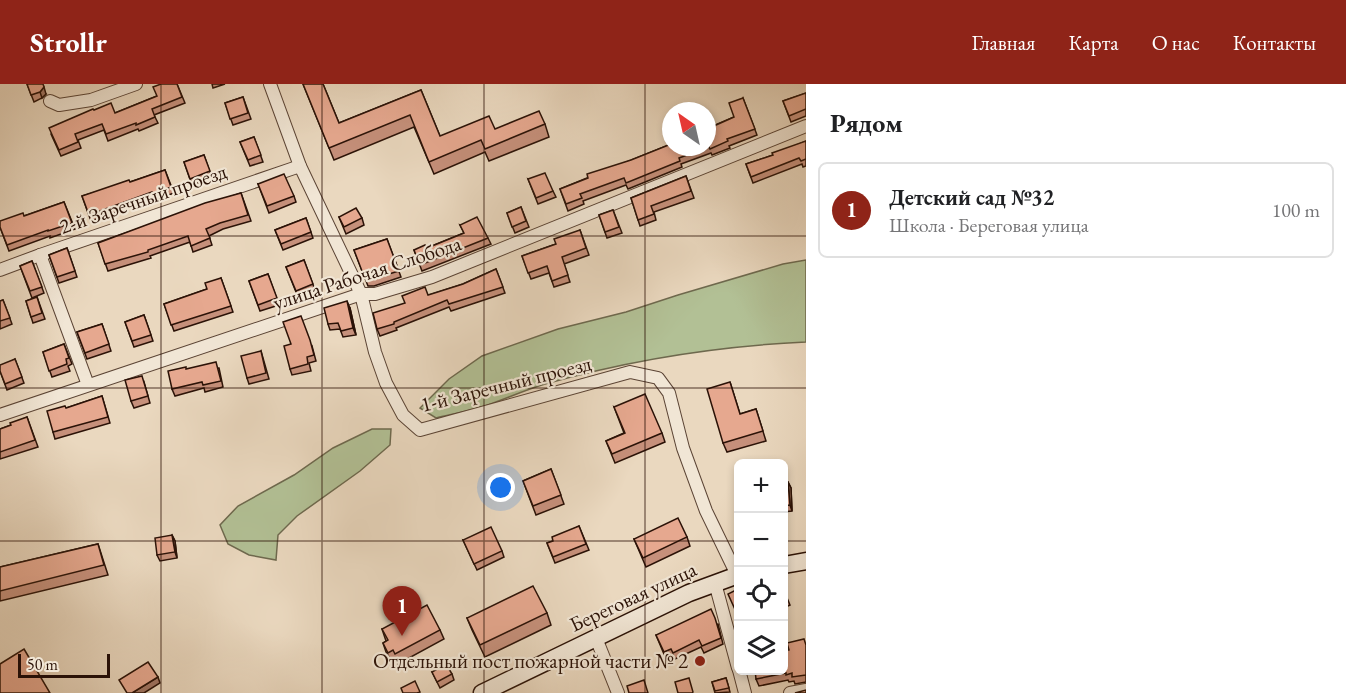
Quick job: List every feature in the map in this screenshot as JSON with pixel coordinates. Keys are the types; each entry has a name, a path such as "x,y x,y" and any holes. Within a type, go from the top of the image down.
{"main road":[{"path":"788,564 806,561"},
{"name":"Береговая улица","path":"482,693 689,593 734,576"}],"street":[{"path":"50,100 59,105 91,100 136,84"},
{"name":"1-й Заречный проезд","path":"270,84 300,166 360,294 375,352 386,383 403,415 420,430 630,372 658,378 669,393 683,448 706,511 734,567"},
{"name":"улица Рабочая Слобода","path":"1,413 360,294 375,294 432,277 806,126"},
{"name":"2-й Заречный проезд","path":"0,270 300,166"},
{"path":"40,255 88,385"},
{"path":"715,583 734,651"},
{"path":"596,638 618,693"},
{"path":"740,675 745,693"},
{"path":"790,693 806,690"}],"green space":[{"path":"806,260 806,342 740,347 642,361 577,375 485,406 436,418 420,408 449,379 482,356 558,329 626,312 783,264"},
{"path":"372,429 391,429 390,445 360,471 297,516 278,535 276,560 249,555 228,544 220,525 238,506 294,475 333,448"}],"building":[{"path":"27,84 43,84 44,87 40,92 31,95"},
{"path":"161,84 177,84 182,97 152,109 155,117 136,125 136,123 106,134 102,124 75,134 78,142 59,150 49,128 111,103 115,113 157,96 153,87"},
{"path":"303,84 323,84 339,123 421,90 440,136 489,116 495,129 539,111 545,124 485,149 481,140 429,162 410,115 329,148"},
{"path":"806,93 806,109 789,116 783,101"},
{"path":"243,97 248,113 230,119 225,103"},
{"path":"743,98 755,129 727,139 728,141 716,146 716,125 734,117 729,103"},
{"path":"254,137 261,155 248,160 240,142"},
{"path":"806,141 806,159 801,161 799,158 751,177 746,164"},
{"path":"662,148 662,156 684,156 679,158 680,161 626,183 624,178 580,194 582,198 566,204 560,189 588,178 587,174"},
{"path":"204,155 210,171 190,179 184,162"},
{"path":"165,170 171,187 89,215 82,196"},
{"path":"545,173 553,191 536,198 528,179"},
{"path":"284,174 294,196 267,206 258,184"},
{"path":"686,176 691,191 651,206 654,214 638,220 631,198"},
{"path":"241,193 248,215 206,229 210,238 191,246 188,236 148,250 148,252 105,264 98,243 205,203"},
{"path":"64,202 72,223 7,245 0,221 23,213 24,216"},
{"path":"521,207 526,221 512,227 507,213"},
{"path":"356,208 362,218 344,227 339,217"},
{"path":"613,210 619,227 605,232 599,215"},
{"path":"477,217 488,238 420,265 414,250 425,245 427,248 464,233 460,225"},
{"path":"306,218 311,232 281,244 275,230"},
{"path":"580,230 586,248 562,257 568,275 552,281 547,266 528,273 522,256 556,244 554,239"},
{"path":"387,239 399,271 365,279 354,250"},
{"path":"67,248 75,271 57,277 49,255"},
{"path":"304,260 313,284 296,291 286,267"},
{"path":"32,261 42,287 30,291 20,266"},
{"path":"496,269 503,287 449,304 447,300 394,322 394,324 377,329 373,313 405,303 402,296 425,287 428,295 463,284"},
{"path":"268,274 277,298 258,305 249,281"},
{"path":"221,278 231,306 171,325 164,304 207,289 205,283"},
{"path":"37,297 42,313 31,317 26,301"},
{"path":"3,300 10,318 0,321 0,301"},
{"path":"347,301 353,328 341,331 338,323 328,324 324,308"},
{"path":"144,315 151,335 132,341 125,322"},
{"path":"301,316 314,355 307,357 308,364 290,369 284,346 291,344 283,322"},
{"path":"102,324 109,344 85,353 77,332"},
{"path":"64,344 69,358 66,359 67,364 49,371 43,352"},
{"path":"261,351 266,373 247,378 241,356"},
{"path":"15,359 22,377 5,384 0,365"},
{"path":"216,362 221,381 203,385 202,382 172,389 168,371"},
{"path":"142,376 148,396 131,401 125,380"},
{"path":"730,382 740,414 756,409 763,431 723,443 707,389"},
{"path":"645,394 662,433 612,454 606,441 625,433 614,407"},
{"path":"102,396 108,417 53,432 47,411 65,406 66,408"},
{"path":"27,417 35,440 0,452 0,429"},
{"path":"551,469 561,495 533,506 523,481"},
{"path":"788,482 790,505 788,505"},
{"path":"678,518 687,537 643,558 634,539"},
{"path":"579,526 586,544 553,557 547,543 553,541 552,537"},
{"path":"491,527 502,551 474,564 463,540"},
{"path":"172,535 175,552 157,555 155,538"},
{"path":"98,544 104,565 0,591 0,567"},
{"path":"533,586 547,613 480,645 467,618"},
{"path":"734,591 734,607 728,594"},
{"path":"427,605 440,630 395,654 393,650 388,653 383,643 388,640 382,629"},
{"path":"711,609 721,638 702,646 699,640 673,653 671,649 664,652 656,635"},
{"path":"804,639 806,675 792,677 792,673 788,674 788,643"},
{"path":"24,649 50,693 0,693 0,664"},
{"path":"148,662 158,677 132,693 127,693 119,680"},
{"path":"446,664 452,674 437,682 432,672"},
{"path":"756,675 776,675 756,679"},
{"path":"689,678 693,692 678,693 675,682"},
{"path":"726,678 729,688 715,691 712,682"},
{"path":"644,680 648,693 629,693 627,686"},
{"path":"415,681 420,692 403,693 401,688"}],"place":[{"name":"Детский сад №32","path":"402,636"},
{"name":"Отдельный пост пожарной части № 2","path":"700,661"}]}
